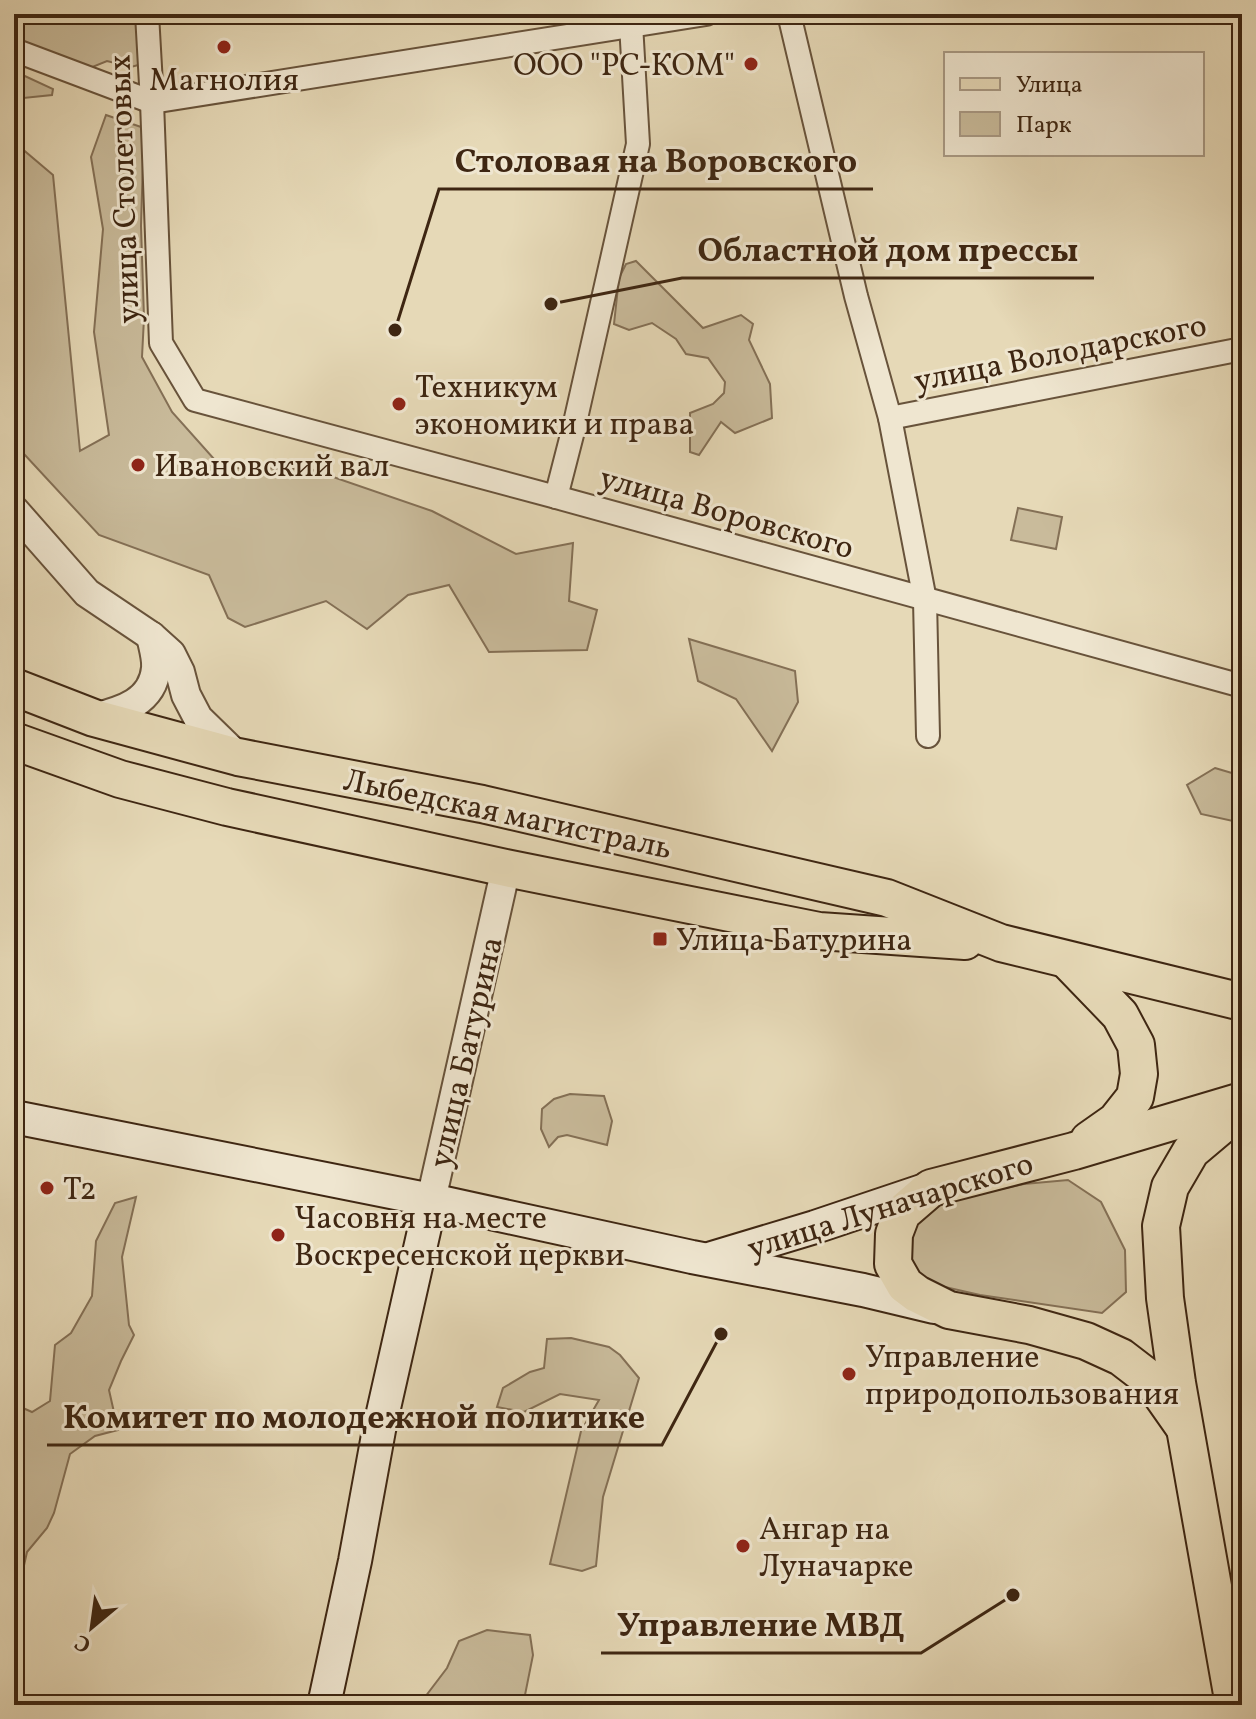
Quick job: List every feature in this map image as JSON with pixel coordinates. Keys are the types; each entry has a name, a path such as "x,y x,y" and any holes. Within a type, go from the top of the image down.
{"main road":[{"name":"Лыбедская магистраль","path":"14,687 94,718 238,757 482,804 887,898 1001,943 1236,998"},
{"name":"Лыбедская магистраль","path":"14,741 135,783 227,807 506,868 819,931 1001,943"},
{"path":"1067,960 1120,1015 1136,1045 1139,1074 1135,1097 1116,1121 1074,1151"},
{"name":"улица Луначарского","path":"705,1260 931,1188 1074,1151 1242,1101"},
{"path":"1234,1705 1184,1427 1165,1298 1161,1226 1170,1187 1191,1151 1242,1108"},
{"name":"улица Луначарского","path":"14,1117 431,1200 705,1260 1029,1325 1086,1341 1121,1357 1151,1380 1184,1427"},
{"path":"931,1188 902,1213 894,1234 893,1264 905,1285 949,1310"},
{"name":"улица Батурина","path":"324,1705 379,1430 431,1200"}],"street":[{"name":"улица Столетовых","path":"147,14 161,343 195,400"},
{"path":"14,50 152,102 706,14"},
{"path":"789,14 856,296 890,418 925,600 928,736"},
{"path":"556,497 638,144 631,24"},
{"name":"улица Володарского","path":"890,418 1242,349"},
{"name":"улица Воровского","path":"195,400 1242,686"},
{"path":"14,510 87,593 151,636 171,654 198,718 238,757"},
{"path":"94,718 123,711 135,704 151,687 157,667 151,636"},
{"name":"улица Батурина","path":"431,1200 506,868"}],"green space":[{"path":"14,14 58,14 90,21 99,20 106,14 139,14 142,64 131,67 107,61 90,68 14,44"},
{"path":"14,71 53,89 52,95 14,99"},
{"path":"106,115 144,128 142,357 172,412 222,468 310,469 432,511 516,554 573,543 569,601 597,610 587,650 489,652 449,585 408,595 367,629 326,601 245,627 228,618 209,575 99,535 24,454 14,405 14,142 53,175 80,451 109,435 94,332 103,229 91,157"},
{"path":"636,261 703,328 741,315 753,324 749,340 770,384 772,418 735,433 721,422 699,455 690,452 690,413 713,404 724,393 725,382 708,358 686,354 676,339 652,323 629,330 614,324 619,278 626,264"},
{"path":"1018,508 1062,517 1056,549 1011,540"},
{"path":"689,639 795,671 798,702 772,751 736,699 698,681"},
{"path":"1215,768 1242,776 1242,823 1201,814 1187,785"},
{"path":"570,1094 604,1096 612,1121 607,1145 567,1135 558,1137 549,1147 541,1129 542,1109 554,1099"},
{"path":"1068,1180 1101,1202 1125,1250 1126,1292 1102,1313 980,1295 923,1282 906,1265 913,1223 928,1210 957,1199 1024,1184"},
{"path":"136,1197 122,1257 129,1325 134,1335 109,1390 118,1430 95,1436 70,1454 54,1513 47,1528 27,1552 14,1610 14,1404 32,1412 50,1401 55,1345 71,1333 92,1296 96,1241 115,1203"},
{"path":"571,1338 609,1347 639,1378 603,1497 596,1566 582,1571 550,1564 581,1431 599,1400 560,1394 524,1412 497,1407 503,1388 530,1372 544,1368 547,1339"},
{"path":"487,1630 530,1635 533,1655 523,1705 419,1705 447,1668 459,1641"}],"place":[{"name":"Магнолия","path":"224,47"},
{"name":"ООО \"РС-КОМ\"","path":"751,64"},
{"name":"Областной дом прессы","path":"551,304"},
{"name":"Столовая на Воровского","path":"395,330"},
{"name":"Техникум экономики и права","path":"399,404"},
{"name":"Ивановский вал","path":"138,465"},
{"name":"Улица Батурина","path":"660,939"},
{"name":"T2","path":"47,1188"},
{"name":"Часовня на месте Воскресенской церкви","path":"278,1235"},
{"name":"Комитет по молодежной политике","path":"721,1334"},
{"name":"Управление природопользования","path":"849,1374"},
{"name":"Ангар на Луначарке","path":"743,1546"},
{"name":"Управление МВД","path":"1013,1595"}]}
